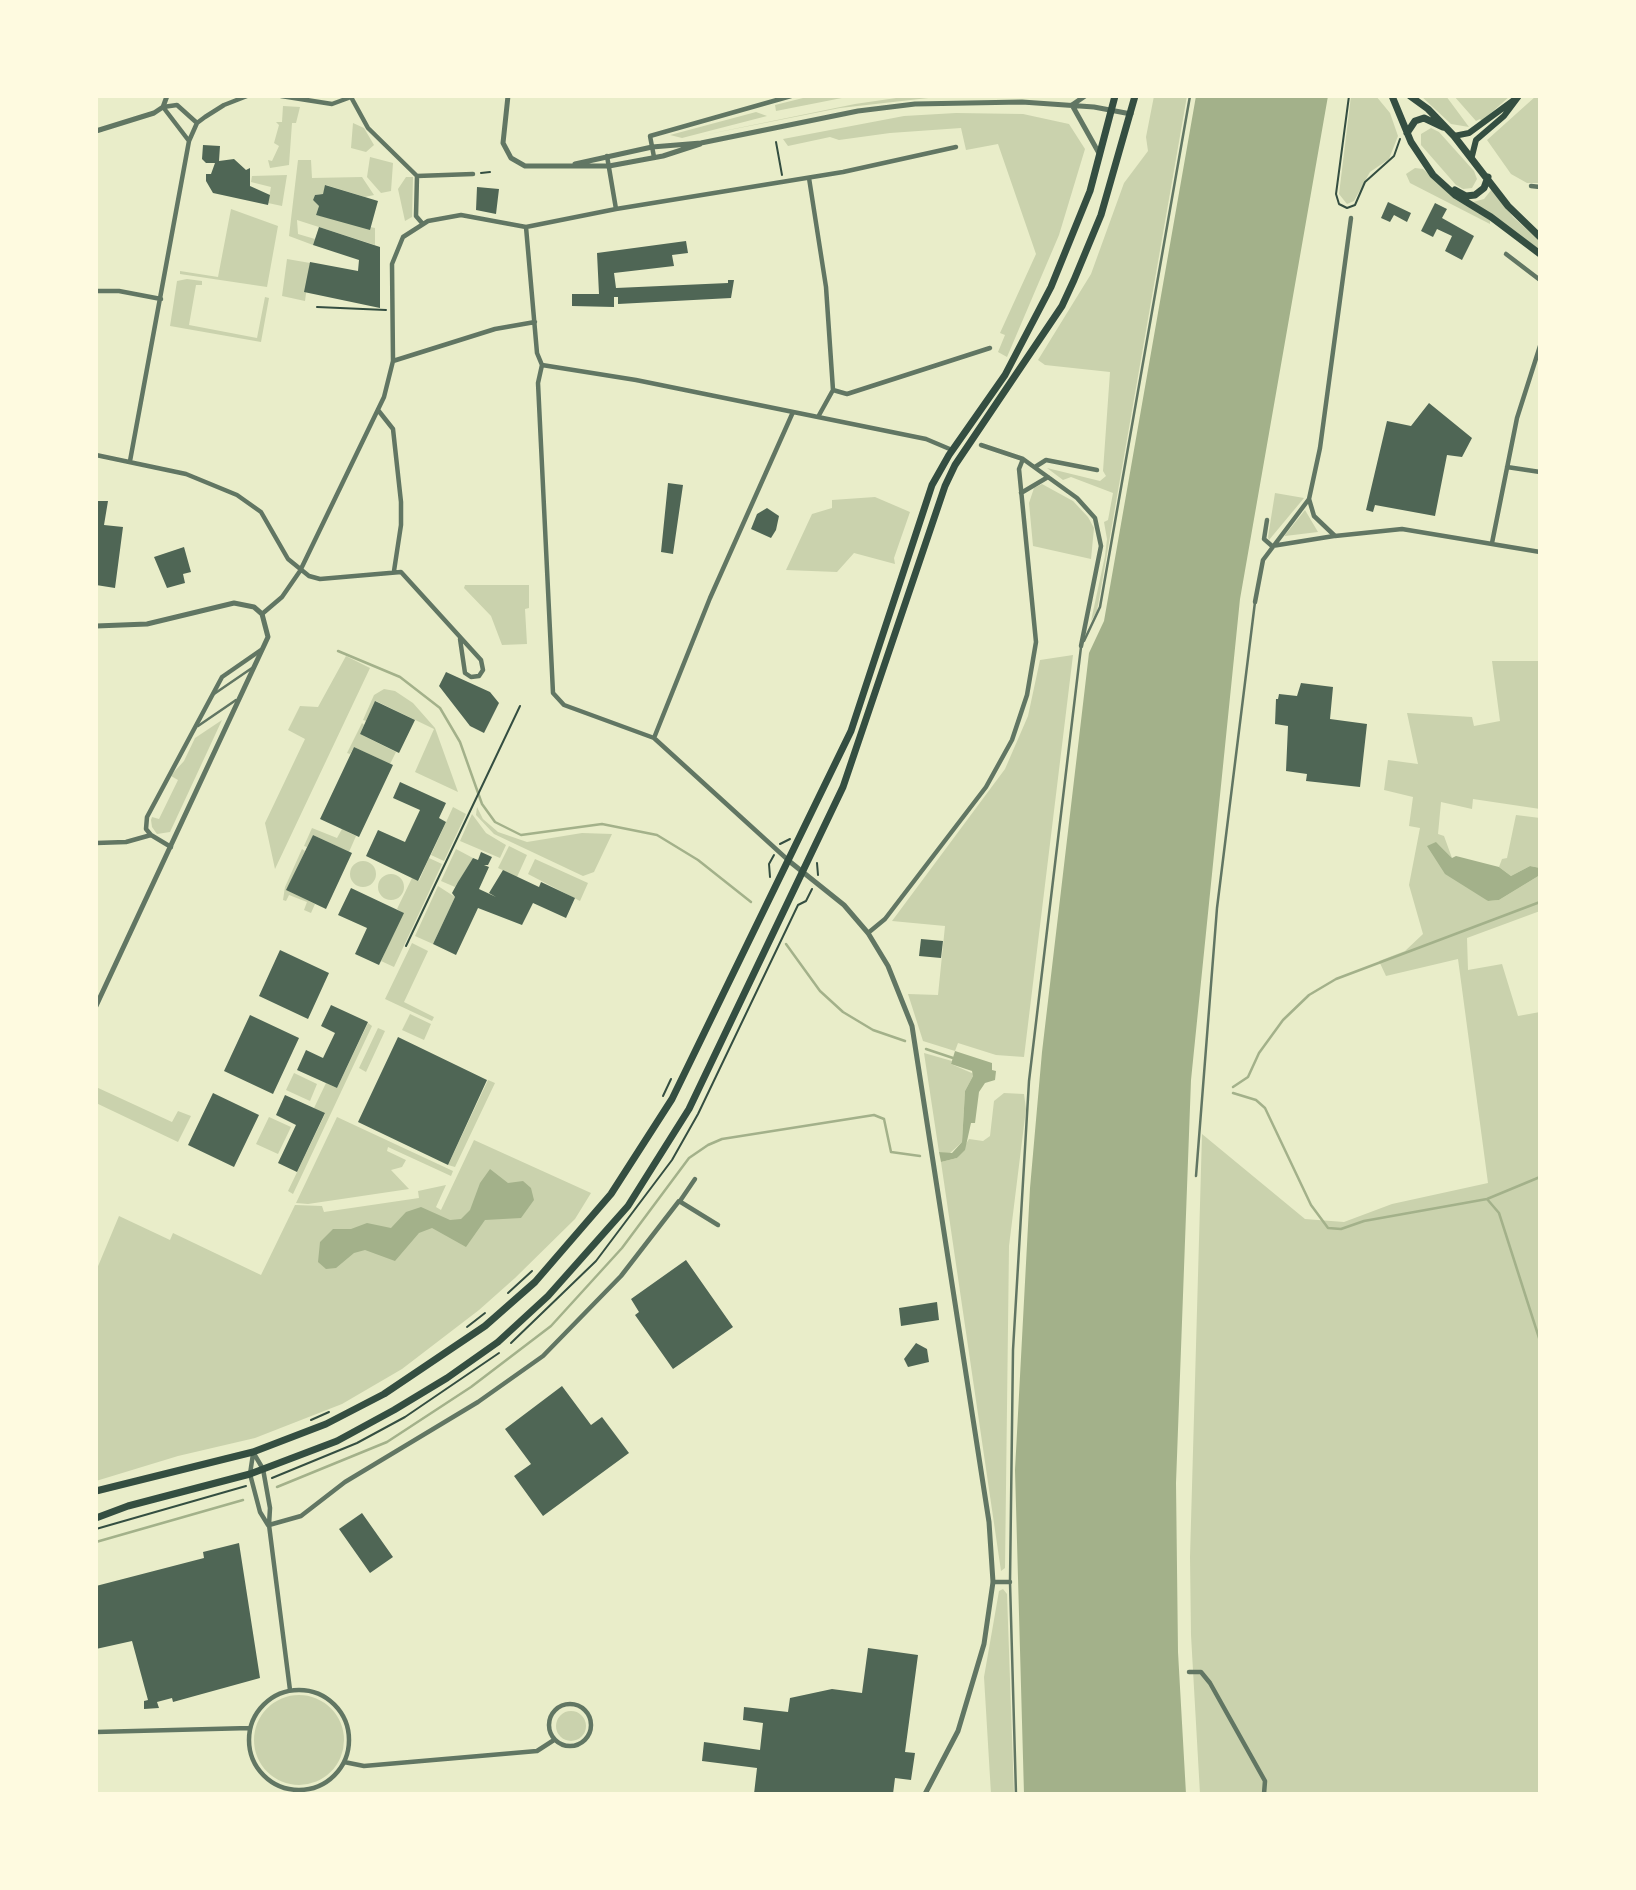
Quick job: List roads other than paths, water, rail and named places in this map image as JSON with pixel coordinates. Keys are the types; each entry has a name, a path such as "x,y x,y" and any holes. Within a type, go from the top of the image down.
{"main road":[{"path":"96,1491 207,1466 253,1452 326,1424 437,1361 485,1326 536,1282 576,1239 619,1183 672,1099 851,732 932,485 952,450 1023,346 1074,236 1101,156 1115,96"},
{"path":"96,1518 250,1474 337,1441 447,1378 498,1342 548,1296 590,1252 628,1206 689,1109 804,872 847,775 945,486 955,465 1066,297 1097,226 1135,96"},
{"path":"1392,96 1403,132 1426,166 1446,188 1540,254"},
{"path":"1410,96 1447,128 1472,156 1514,213 1540,237"},
{"path":"1454,136 1469,134 1519,96"},
{"path":"1472,156 1476,140 1504,116 1519,96"},
{"path":"1403,132 1415,121 1424,118 1447,128"},
{"path":"1446,188 1475,195 1484,188 1488,177"}],"street":[{"path":"163,107 167,96"},
{"path":"130,461 189,141 197,123 224,105 247,96"},
{"path":"281,96 332,104 351,97 368,128 417,176 473,174"},
{"path":"508,96 501,135 504,148 511,158 532,168 575,164 609,166 654,158 701,143 858,111 915,104 1022,102 1131,114"},
{"path":"769,96 769,103"},
{"path":"654,158 650,136 791,96"},
{"path":"1072,106 1085,96"},
{"path":"96,131 149,115 163,107 177,105 197,123"},
{"path":"1072,106 1101,156"},
{"path":"163,107 189,141"},
{"path":"575,164 652,147 701,143"},
{"path":"262,614 282,597 300,571 379,410 393,361 394,255 403,237 422,223 442,217 469,216 526,228 604,214 616,209 808,178 956,147"},
{"path":"607,156 616,209"},
{"path":"417,176 416,216 422,223"},
{"path":"808,178 826,287 833,390 818,417"},
{"path":"1531,186 1540,187"},
{"path":"1255,602 1263,560 1309,499 1320,448 1351,218"},
{"path":"526,228 537,353 542,365 538,383 553,693 564,705 654,738 776,851 844,905 868,933 888,967 912,1026 989,1522 993,1581 984,1644 971,1693 958,1731 925,1794"},
{"path":"1506,254 1540,280"},
{"path":"96,291 119,291 162,299"},
{"path":"393,361 495,329 535,322"},
{"path":"1492,543 1517,418 1540,346"},
{"path":"833,390 847,394 990,348"},
{"path":"542,365 636,380 926,439 952,450"},
{"path":"379,410 393,429 401,502 401,525 394,570"},
{"path":"654,738 710,598 793,412"},
{"path":"981,444 1023,459 1089,508 1101,534 1081,646"},
{"path":"96,455 209,482 250,503 261,512 284,553 300,571 320,579 394,570 409,578 481,660 483,670 479,676 471,677 465,673 460,639"},
{"path":"868,933 885,919 977,800 1012,740 1027,695 1036,642 1019,469 1023,459"},
{"path":"1035,467 1046,460 1097,470"},
{"path":"1507,467 1540,472"},
{"path":"1021,493 1048,477"},
{"path":"1309,499 1314,516 1335,536"},
{"path":"1267,520 1264,539 1272,547"},
{"path":"1272,547 1335,536 1402,529 1540,552"},
{"path":"96,626 147,624 234,603 254,607 262,614 268,631 264,648 242,697 96,1006"},
{"path":"171,847 146,829 147,817 222,677 264,648"},
{"path":"96,843 126,842 151,835"},
{"path":"269,1525 301,1516 345,1482 478,1402 543,1356 621,1276 695,1179"},
{"path":"679,1201 718,1225"},
{"path":"253,1452 263,1469 270,1508 269,1525 290,1690"},
{"path":"253,1452 250,1474 260,1512 269,1525"},
{"path":"993,1581 1010,1582"},
{"path":"1189,1672 1201,1672 1210,1683 1265,1781 1264,1794"},
{"path":"290,1690 312,1691 338,1708 349,1733 344,1762 326,1782 308,1790 277,1785 256,1765 249,1746 250,1728 265,1702 290,1690"},
{"path":"567,1704 583,1709 591,1722 584,1741 566,1746 554,1740 548,1728 555,1710 567,1704"},
{"path":"96,1732 250,1728"},
{"path":"344,1762 364,1766 537,1751 554,1740"}],"lane":[{"path":"1016,1794 1010,1582 1013,1350 1029,1081 1081,646 1100,607 1189,96"},
{"path":"1196,1176 1217,908 1255,602"},
{"path":"211,696 256,665"},
{"path":"195,728 242,697"}],"waterway":[{"path":"338,651 400,677 440,708 460,742 482,804 495,822 521,835 602,824 657,835 698,860 751,902"},
{"path":"1233,1087 1248,1077 1259,1053 1283,1020 1309,995 1336,979 1540,902"},
{"path":"786,944 820,991 843,1012 873,1030 905,1041"},
{"path":"926,1049 956,1059"},
{"path":"1233,1093 1256,1100 1265,1108 1311,1205 1328,1228 1341,1229 1364,1221 1487,1199 1540,1177"},
{"path":"277,1487 387,1442 471,1387 551,1326 622,1248 689,1158 708,1145 722,1139 874,1115 884,1119 891,1152 920,1156"},
{"path":"1487,1199 1499,1213 1540,1341"},
{"path":"96,1542 243,1500"}]}
